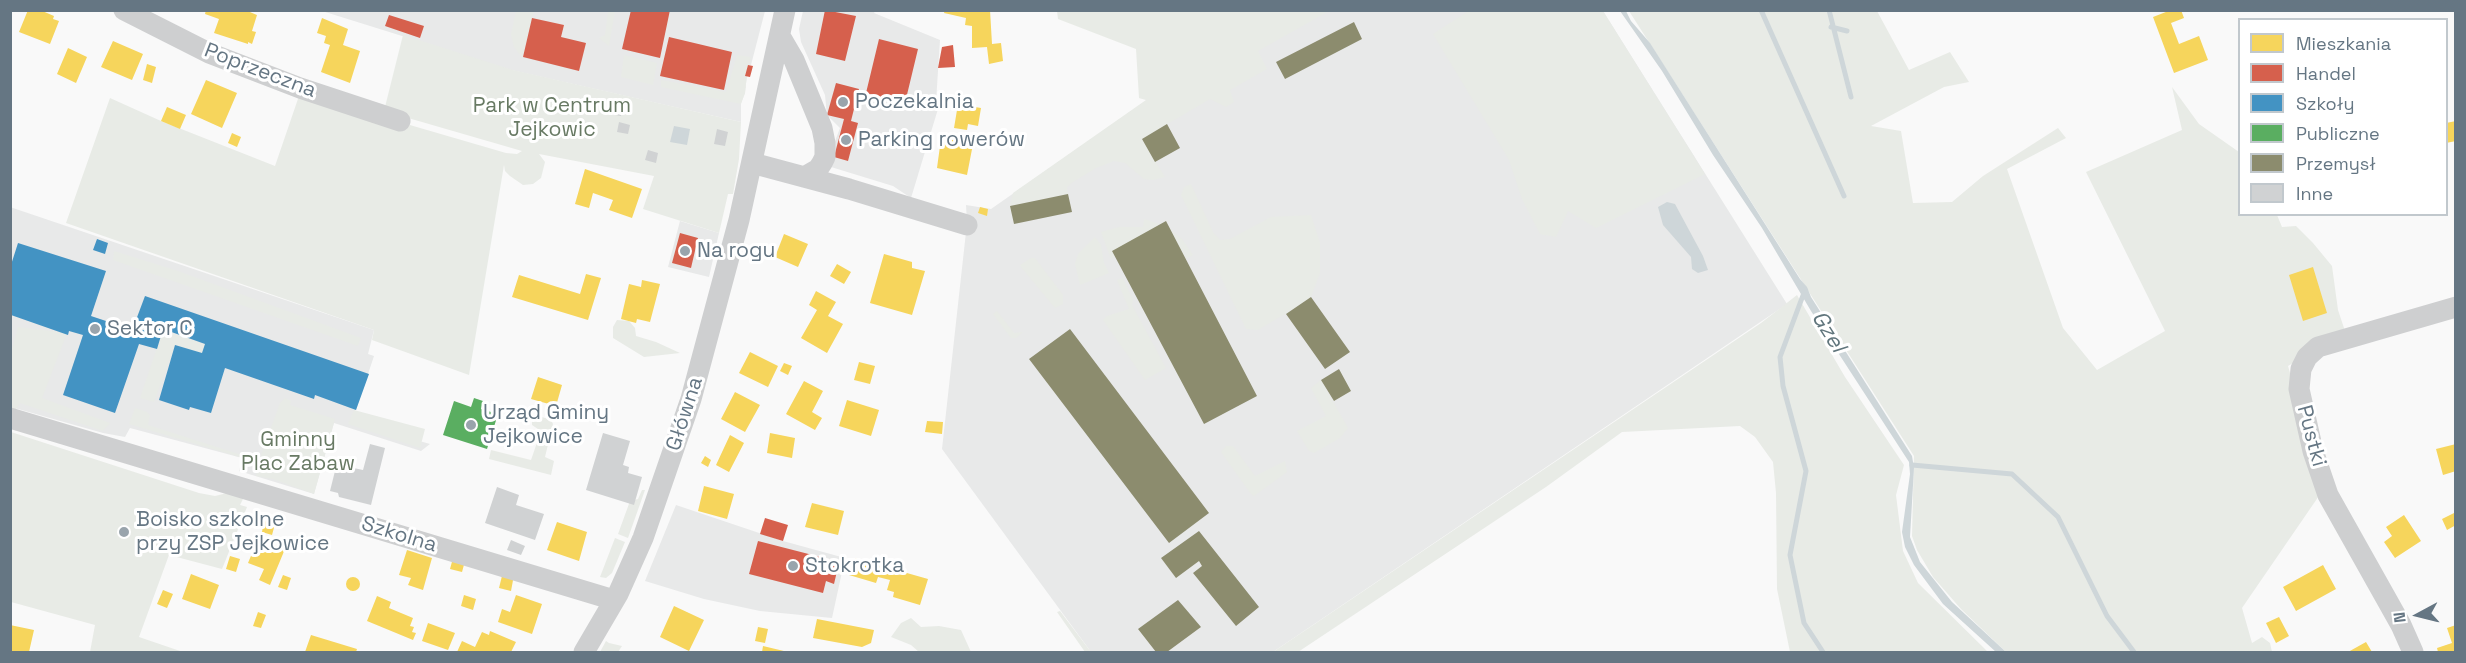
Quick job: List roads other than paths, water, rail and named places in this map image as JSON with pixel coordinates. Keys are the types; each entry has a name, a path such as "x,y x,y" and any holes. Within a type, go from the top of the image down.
{"street":[{"name":"Poprzeczna","path":"124,10 209,53 300,88 400,121"},
{"name":"Główna","path":"584,652 614,600 653,513 691,399 724,282 785,10"},
{"path":"780,36 794,60 822,128 825,143 825,157 822,163 818,169 804,177"},
{"path":"752,163 967,225"},
{"name":"Pustki","path":"2413,652 2401,625 2328,495 2313,451 2299,388 2301,369 2307,357 2318,347 2456,307"},
{"name":"Szkolna","path":"10,418 614,600"}],"water":[{"name":"Gzel","path":"1620,11 1626,11 1631,21 1650,43 1807,287 1811,297 1912,456 1914,468 1910,537 1920,562 1952,602 2006,652 1996,652 1943,604 1914,565 1905,547 1902,532 1910,474 1909,462 1811,311 1762,228 1713,155 1662,71"},
{"path":"674,126 690,129 687,145 670,142"},
{"path":"1667,202 1675,204 1708,270 1698,273 1692,269 1691,257 1663,225 1658,207"}],"waterway":[{"path":"1761,10 1844,196"},
{"path":"1829,10 1851,97"},
{"path":"1831,27 1847,31"},
{"name":"Gzel","path":"1805,290 1780,357 1783,386 1806,471 1790,555 1804,623 1823,652"},
{"path":"1912,465 2012,474 2058,517 2107,616 2134,652"}],"place":[{"name":"Poczekalnia","path":"843,102"},
{"name":"Parking rowerów","path":"846,140"},
{"name":"Na rogu","path":"685,251"},
{"name":"Sektor C","path":"95,329"},
{"name":"Urząd Gminy Jejkowice","path":"471,425"},
{"name":"Boisko szkolne przy ZSP Jejkowice","path":"124,532"},
{"name":"Stokrotka","path":"793,566"}],"park label":[{"name":"Park w Centrum Jejkowic","path":"552,118"},
{"name":"Gminny Plac Zabaw","path":"298,452"}]}
